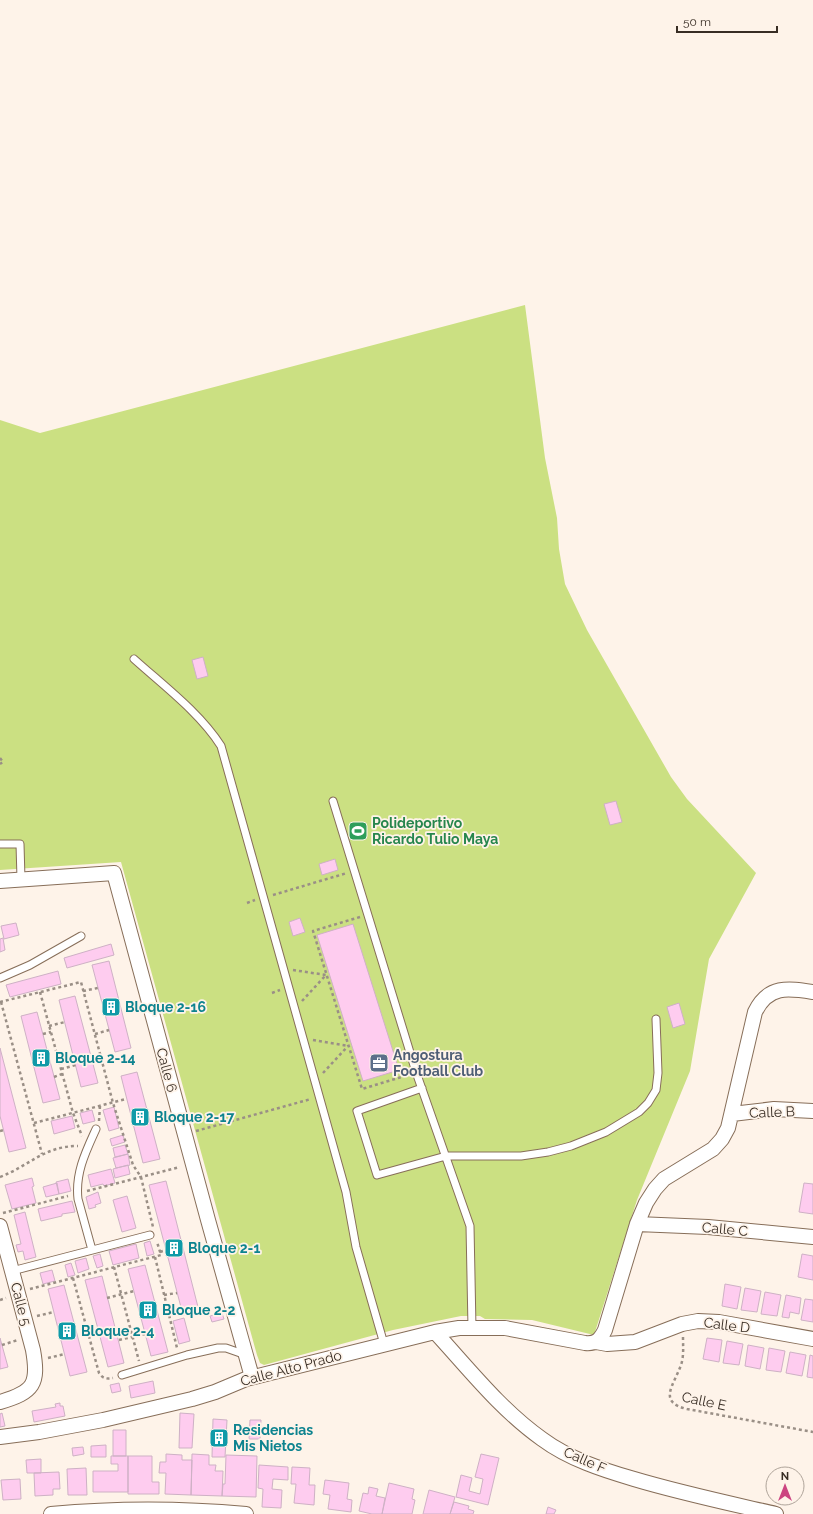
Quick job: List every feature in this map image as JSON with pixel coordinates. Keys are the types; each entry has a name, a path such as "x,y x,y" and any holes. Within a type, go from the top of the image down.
{"street":[{"name":"Calle 6","path":"0,881 114,873 252,1377"},
{"path":"591,1342 600,1339 605,1330 637,1224 646,1203 664,1179 713,1149 722,1139 728,1128 755,1012 760,1003 767,995 776,991 788,989 813,992"},
{"name":"Calle B","path":"732,1114 774,1109 813,1111"},
{"name":"Calle C","path":"637,1224 708,1227 813,1237"},
{"name":"Calle 5","path":"0,1226 35,1361 36,1375 33,1384 28,1389 18,1396 0,1402"},
{"name":"Calle D","path":"591,1342 607,1344 634,1342 682,1324 698,1321 719,1322 813,1339"},
{"name":"Calle Alto Prado","path":"0,1437 39,1432 103,1420 192,1399 215,1392 252,1377 435,1332 472,1328 505,1328 591,1342"},
{"name":"Calle F","path":"435,1332 511,1415 543,1440 576,1458 607,1471 669,1490 776,1514"},
{"path":"51,1514 107,1510 148,1510 246,1514"}],"lane":[{"path":"134,659 200,719 221,746 346,1192 356,1247 384,1344"},
{"path":"333,801 416,1072 470,1226 472,1328"},
{"path":"0,844 20,844 21,879"},
{"path":"0,978 30,966 81,936"},
{"path":"422,1088 357,1111 377,1176 446,1156 521,1156 548,1152 571,1146 606,1132 639,1112 648,1103 656,1090 658,1073 656,1019"},
{"path":"92,1250 77,1194 80,1169 96,1129"},
{"path":"12,1271 152,1234"},
{"path":"122,1375 218,1348 226,1348 246,1355"}],"path":[{"path":"0,758 3,762 0,764"},
{"path":"247,903 355,871"},
{"path":"368,914 313,931 326,975 362,1089 416,1072"},
{"path":"291,969 326,975"},
{"path":"300,1003 326,975"},
{"path":"42,1154 0,1002 80,982 113,1102 133,1165 141,1177 152,1234"},
{"path":"83,991 98,988"},
{"path":"0,1177 16,1171 42,1154 59,1148 88,1147 79,1130 73,1113 40,992"},
{"path":"49,1026 65,1022"},
{"path":"95,1034 109,1030"},
{"path":"43,1034 51,1032"},
{"path":"310,1039 348,1046"},
{"path":"320,1077 348,1046"},
{"path":"61,1069 76,1065"},
{"path":"54,1077 62,1074"},
{"path":"185,1134 319,1097"},
{"path":"34,1123 126,1098"},
{"path":"0,1214 193,1164"},
{"path":"157,1240 160,1252"},
{"path":"18,1292 155,1257 160,1255 160,1252 166,1250"},
{"path":"155,1257 180,1358"},
{"path":"114,1267 142,1369"},
{"path":"73,1278 101,1377 108,1379 122,1375"},
{"path":"108,1298 134,1291"},
{"path":"164,1295 177,1292"},
{"name":"Calle E","path":"682,1324 683,1355 681,1365 669,1392 670,1401 673,1404 687,1409 813,1432"},
{"path":"118,1340 145,1334"},
{"path":"35,1361 65,1354"}],"green space":[{"name":"Polideportivo Ricardo Tulio Maya","path":"525,305 545,458 557,518 559,549 565,584 587,630 671,777 687,799 756,873 709,959 690,1071 637,1200 594,1335 532,1320 485,1319 480,1316 461,1316 393,1330 264,1365 260,1363 257,1355 121,862 0,870 0,420 40,433"}],"building":[{"path":"203,657 208,676 197,679 192,660"},
{"path":"616,801 622,822 610,825 604,804"},
{"path":"335,859 338,870 322,875 319,864"},
{"path":"300,918 305,932 293,936 289,922"},
{"path":"16,923 19,935 4,939 1,926"},
{"path":"353,924 399,1070 363,1081 317,935"},
{"path":"3,938 5,950 0,952 0,939"},
{"path":"111,944 114,955 67,968 64,958"},
{"name":"Bloque 2-16","path":"109,961 131,1048 115,1052 92,965"},
{"path":"58,971 61,984 10,997 6,985"},
{"path":"75,996 98,1083 81,1087 59,1000"},
{"path":"679,1003 685,1024 673,1028 667,1007"},
{"name":"Bloque 2-14","path":"37,1012 60,1099 43,1103 21,1016"},
{"path":"0,1048 26,1148 9,1152 0,1116"},
{"name":"Bloque 2-17","path":"137,1072 160,1159 143,1163 121,1076"},
{"path":"114,1107 119,1128 109,1131 103,1110"},
{"path":"92,1110 95,1121 83,1124 80,1113"},
{"path":"72,1116 75,1128 54,1134 51,1121"},
{"path":"123,1135 125,1142 112,1146 110,1139"},
{"path":"125,1145 128,1154 115,1157 113,1148"},
{"path":"128,1154 130,1165 116,1168 113,1158"},
{"path":"128,1165 130,1174 115,1178 113,1169"},
{"path":"111,1169 115,1183 91,1187 88,1175"},
{"path":"32,1178 34,1186 32,1187 36,1203 12,1209 5,1185"},
{"path":"68,1179 71,1191 59,1194 56,1182"},
{"name":"Bloque 2-1","path":"166,1181 199,1311 183,1315 149,1185"},
{"path":"57,1183 59,1194 46,1197 43,1187"},
{"path":"804,1183 813,1184 813,1214 799,1212"},
{"path":"98,1192 101,1203 95,1205 96,1207 89,1209 86,1197"},
{"path":"127,1196 136,1228 122,1232 113,1200"},
{"path":"72,1201 75,1212 62,1214 62,1216 41,1221 38,1209"},
{"path":"25,1212 36,1257 25,1260 23,1251 18,1252 16,1245 21,1244 14,1215"},
{"path":"150,1241 154,1254 147,1256 144,1243"},
{"path":"136,1244 139,1258 113,1265 109,1251"},
{"path":"100,1254 103,1266 97,1268 93,1256"},
{"path":"802,1254 813,1256 813,1280 798,1277"},
{"path":"86,1258 89,1269 78,1273 75,1261"},
{"path":"71,1263 75,1275 68,1277 65,1265"},
{"name":"Bloque 2-2","path":"145,1265 168,1352 151,1356 128,1269"},
{"path":"52,1270 55,1281 43,1284 40,1273"},
{"path":"102,1276 124,1363 108,1367 85,1280"},
{"path":"725,1284 741,1287 737,1309 722,1306"},
{"name":"Bloque 2-4","path":"64,1285 87,1372 70,1376 48,1289"},
{"path":"745,1288 761,1291 757,1312 741,1310"},
{"path":"765,1292 781,1295 777,1316 761,1314"},
{"path":"786,1295 801,1298 799,1314 790,1312 789,1318 782,1317"},
{"path":"805,1299 813,1300 813,1322 801,1320"},
{"path":"222,1313 224,1319 212,1322 210,1316"},
{"path":"184,1318 190,1341 179,1344 173,1321"},
{"path":"0,1338 8,1367 0,1369"},
{"path":"707,1338 722,1340 719,1362 703,1359"},
{"path":"727,1341 743,1344 739,1365 723,1363"},
{"path":"748,1345 764,1348 760,1369 745,1366"},
{"path":"769,1348 785,1351 781,1372 766,1370"},
{"path":"790,1352 806,1355 802,1376 786,1373"},
{"path":"810,1355 813,1356 813,1378 807,1377"},
{"path":"153,1381 155,1393 131,1398 129,1386"},
{"path":"119,1383 121,1391 112,1393 110,1385"},
{"path":"60,1403 60,1406 63,1406 65,1416 34,1422 32,1411 56,1407 55,1404"},
{"path":"2,1413 5,1426 0,1427 0,1414"},
{"path":"180,1413 194,1414 192,1448 179,1448"},
{"name":"Residencias Mis Nietos","path":"213,1419 227,1420 225,1457 212,1457"},
{"path":"250,1420 261,1420 260,1439 249,1439"},
{"path":"113,1430 126,1430 126,1456 113,1456"},
{"path":"106,1445 106,1457 91,1457 91,1446"},
{"path":"83,1447 84,1454 73,1456 72,1448"},
{"path":"166,1454 182,1455 182,1460 192,1460 191,1495 165,1494 166,1473 159,1473 160,1462 166,1462"},
{"path":"192,1454 209,1455 209,1465 216,1465 215,1471 223,1471 222,1496 191,1495"},
{"path":"481,1454 499,1458 488,1505 456,1497 461,1475 472,1478 469,1491 480,1494 483,1479 475,1477"},
{"path":"226,1455 257,1456 256,1497 222,1496 223,1484 225,1484"},
{"path":"111,1456 128,1456 128,1492 93,1492 93,1471 118,1471 118,1464 111,1464"},
{"path":"128,1456 152,1456 152,1482 159,1482 159,1494 128,1494"},
{"path":"41,1459 41,1473 27,1473 26,1460"},
{"path":"259,1465 288,1467 288,1480 273,1479 272,1489 282,1490 281,1508 262,1507 263,1489 258,1488"},
{"path":"292,1467 310,1468 309,1485 315,1485 314,1505 294,1503 296,1484 291,1484"},
{"path":"86,1468 87,1495 68,1495 67,1469"},
{"path":"59,1472 60,1489 53,1489 53,1495 35,1496 34,1473"},
{"path":"20,1479 21,1499 3,1500 1,1480"},
{"path":"325,1480 349,1483 347,1499 352,1500 351,1512 328,1509 330,1495 323,1494"},
{"path":"389,1483 414,1489 412,1499 415,1500 412,1514 382,1514"},
{"path":"369,1487 378,1489 376,1496 385,1498 382,1514 372,1514 359,1511 363,1493 368,1494"},
{"path":"429,1490 455,1497 450,1514 423,1514"},
{"path":"454,1502 469,1506 468,1509 474,1511 473,1514 450,1514"},
{"path":"548,1507 556,1510 554,1514 546,1514"}],"place":[{"name":"Polideportivo Ricardo Tulio Maya","path":"358,831"},
{"name":"Bloque 2-16","path":"111,1007"},
{"name":"Bloque 2-14","path":"41,1058"},
{"name":"Angostura Football Club","path":"379,1063"},
{"name":"Bloque 2-17","path":"140,1117"},
{"name":"Bloque 2-1","path":"174,1248"},
{"name":"Bloque 2-2","path":"148,1310"},
{"name":"Bloque 2-4","path":"67,1331"},
{"name":"Residencias Mis Nietos","path":"219,1438"}]}
